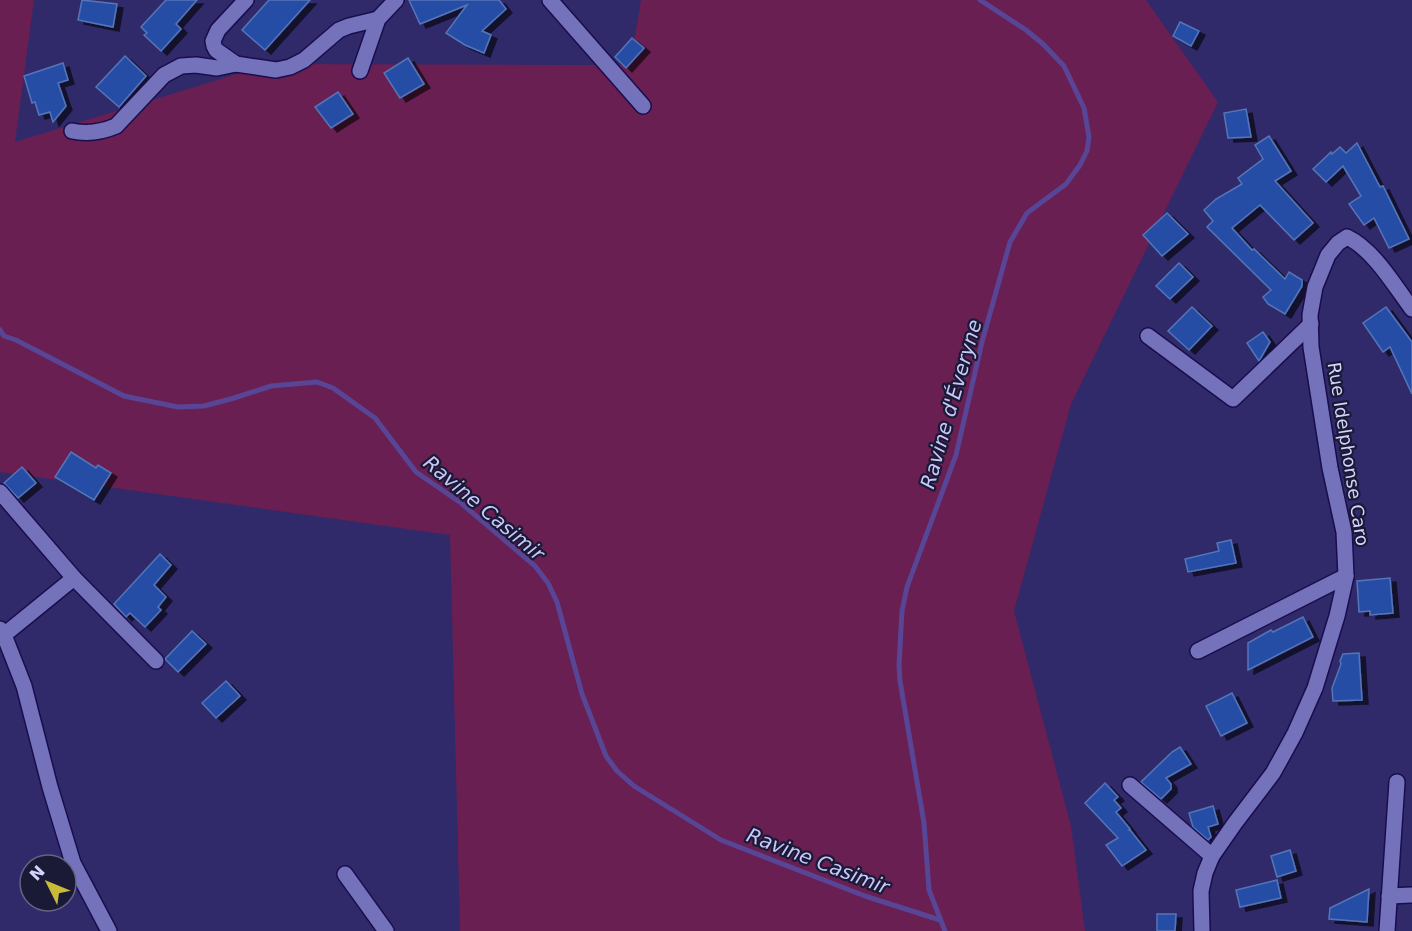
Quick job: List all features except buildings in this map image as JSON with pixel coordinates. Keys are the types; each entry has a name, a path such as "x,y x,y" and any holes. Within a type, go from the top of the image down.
{"street":[{"path":"236,64 216,50 213,41 218,30 246,0"},
{"path":"360,71 378,20 396,0"},
{"path":"550,0 643,106"},
{"path":"72,131 86,134 116,126 164,75 181,66 196,65 217,68 236,64 276,70 284,69 304,60 339,30 378,20"},
{"name":"Rue Idelphonse Caro","path":"1202,931 1201,891 1205,873 1212,856 1273,773 1295,733 1315,688 1337,616 1346,576 1344,532 1330,468 1311,347 1310,315 1315,287 1328,255 1338,243 1347,237 1357,242 1368,252 1412,309"},
{"path":"1148,336 1233,399 1311,324"},
{"path":"0,492 74,578 156,661"},
{"path":"1198,651 1346,576"},
{"path":"74,578 2,632 24,686 50,787 73,863 109,931"},
{"path":"1387,931 1397,782"},
{"path":"1130,785 1212,856"},
{"path":"345,874 386,931"},
{"path":"1389,897 1412,895"}],"shaded area":[{"path":"0,0 34,0 15,142 270,64 630,65 641,0 1146,0 1218,102 1071,404 1014,611 1071,826 1085,931 460,931 450,535 0,472"}],"waterway":[{"name":"Ravine d'Éveryne","path":"945,931 929,890 924,823 900,681 902,611 907,587 956,455 982,342 1010,242 1027,213 1066,184 1087,151 1089,137 1084,108 1064,66 1026,30 980,0"},
{"name":"Ravine Casimir","path":"0,330 4,336 124,396 178,407 204,406 271,386 317,382 333,388 375,418 416,472 461,503 535,566 548,583 557,602 582,694 606,756 617,771 634,786 721,840 865,896 940,920"}]}
